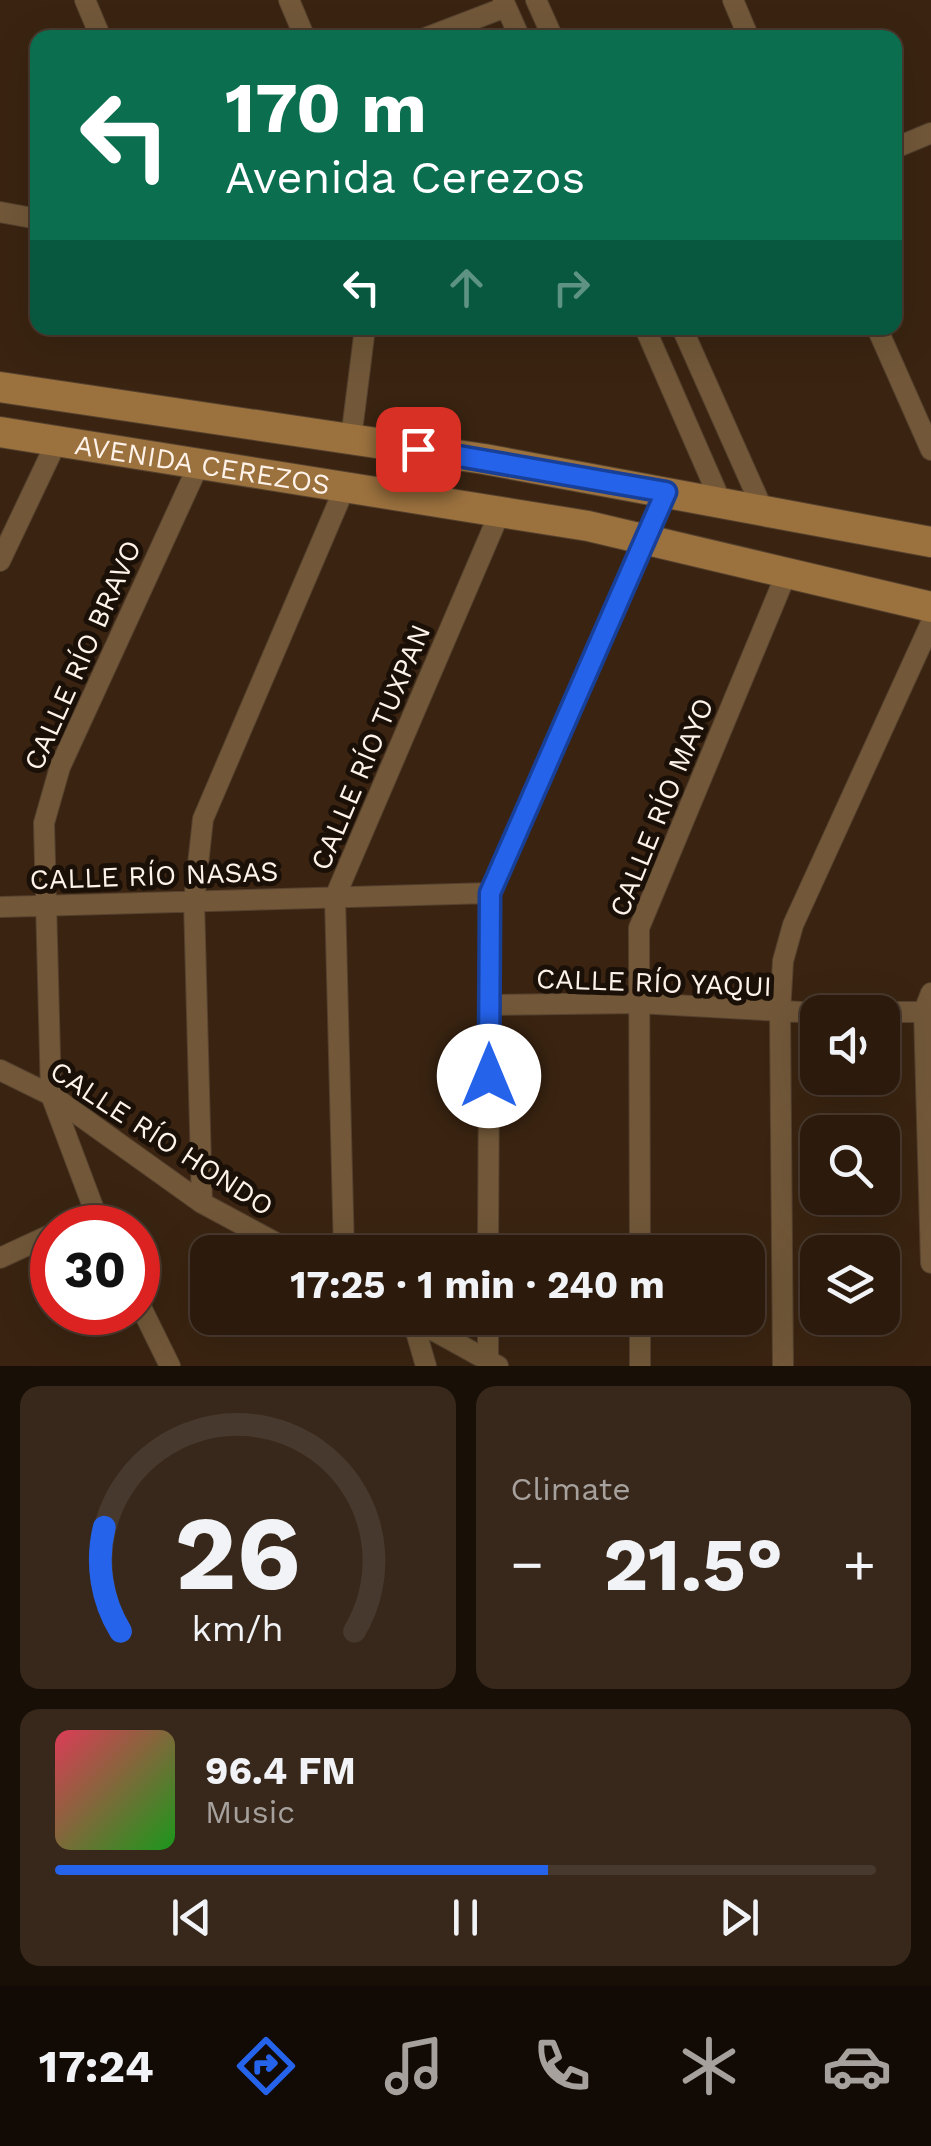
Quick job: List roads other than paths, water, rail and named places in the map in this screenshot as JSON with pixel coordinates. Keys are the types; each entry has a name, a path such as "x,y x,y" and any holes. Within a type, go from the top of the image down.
{"street":[{"path":"85,0 98,30"},
{"path":"289,0 302,30"},
{"path":"536,0 549,30"},
{"path":"733,0 746,30"},
{"path":"443,30 505,3 517,30"},
{"path":"902,145 931,132"},
{"path":"0,212 30,218"},
{"path":"351,439 365,335"},
{"path":"648,335 720,502"},
{"path":"685,335 763,510"},
{"path":"879,335 931,450"},
{"name":"AVENIDA CEREZOS","path":"0,387 351,439 931,542"},
{"name":"AVENIDA CEREZOS","path":"0,432 500,512 648,541 931,606"},
{"path":"0,561 58,442"},
{"name":"CALLE RÍO BRAVO","path":"92,1205 51,1095 44,822 48,798 199,464"},
{"path":"202,1203 194,901 203,818 345,487"},
{"path":"488,1235 490,893 648,541 666,492"},
{"name":"CALLE RÍO TUXPAN","path":"344,1235 335,897 500,512"},
{"name":"CALLE RÍO MAYO","path":"640,1235 638,928 787,572"},
{"path":"783,1366 783,961 793,924 931,624"},
{"name":"CALLE RÍO NASAS","path":"0,907 490,893"},
{"name":"CALLE RÍO YAQUI","path":"490,1005 638,1004 800,1012"},
{"path":"929,1005 931,1262"},
{"name":"CALLE RÍO YAQUI","path":"900,1007 929,1005"},
{"name":"CALLE RÍO HONDO","path":"0,1070 51,1095 202,1203 261,1235"},
{"path":"0,1258 30,1244"},
{"path":"155,1335 170,1366"},
{"path":"416,1335 426,1366"},
{"path":"442,1335 493,1363"},
{"path":"490,1335 493,1363"},
{"path":"640,1335 640,1366"}]}
